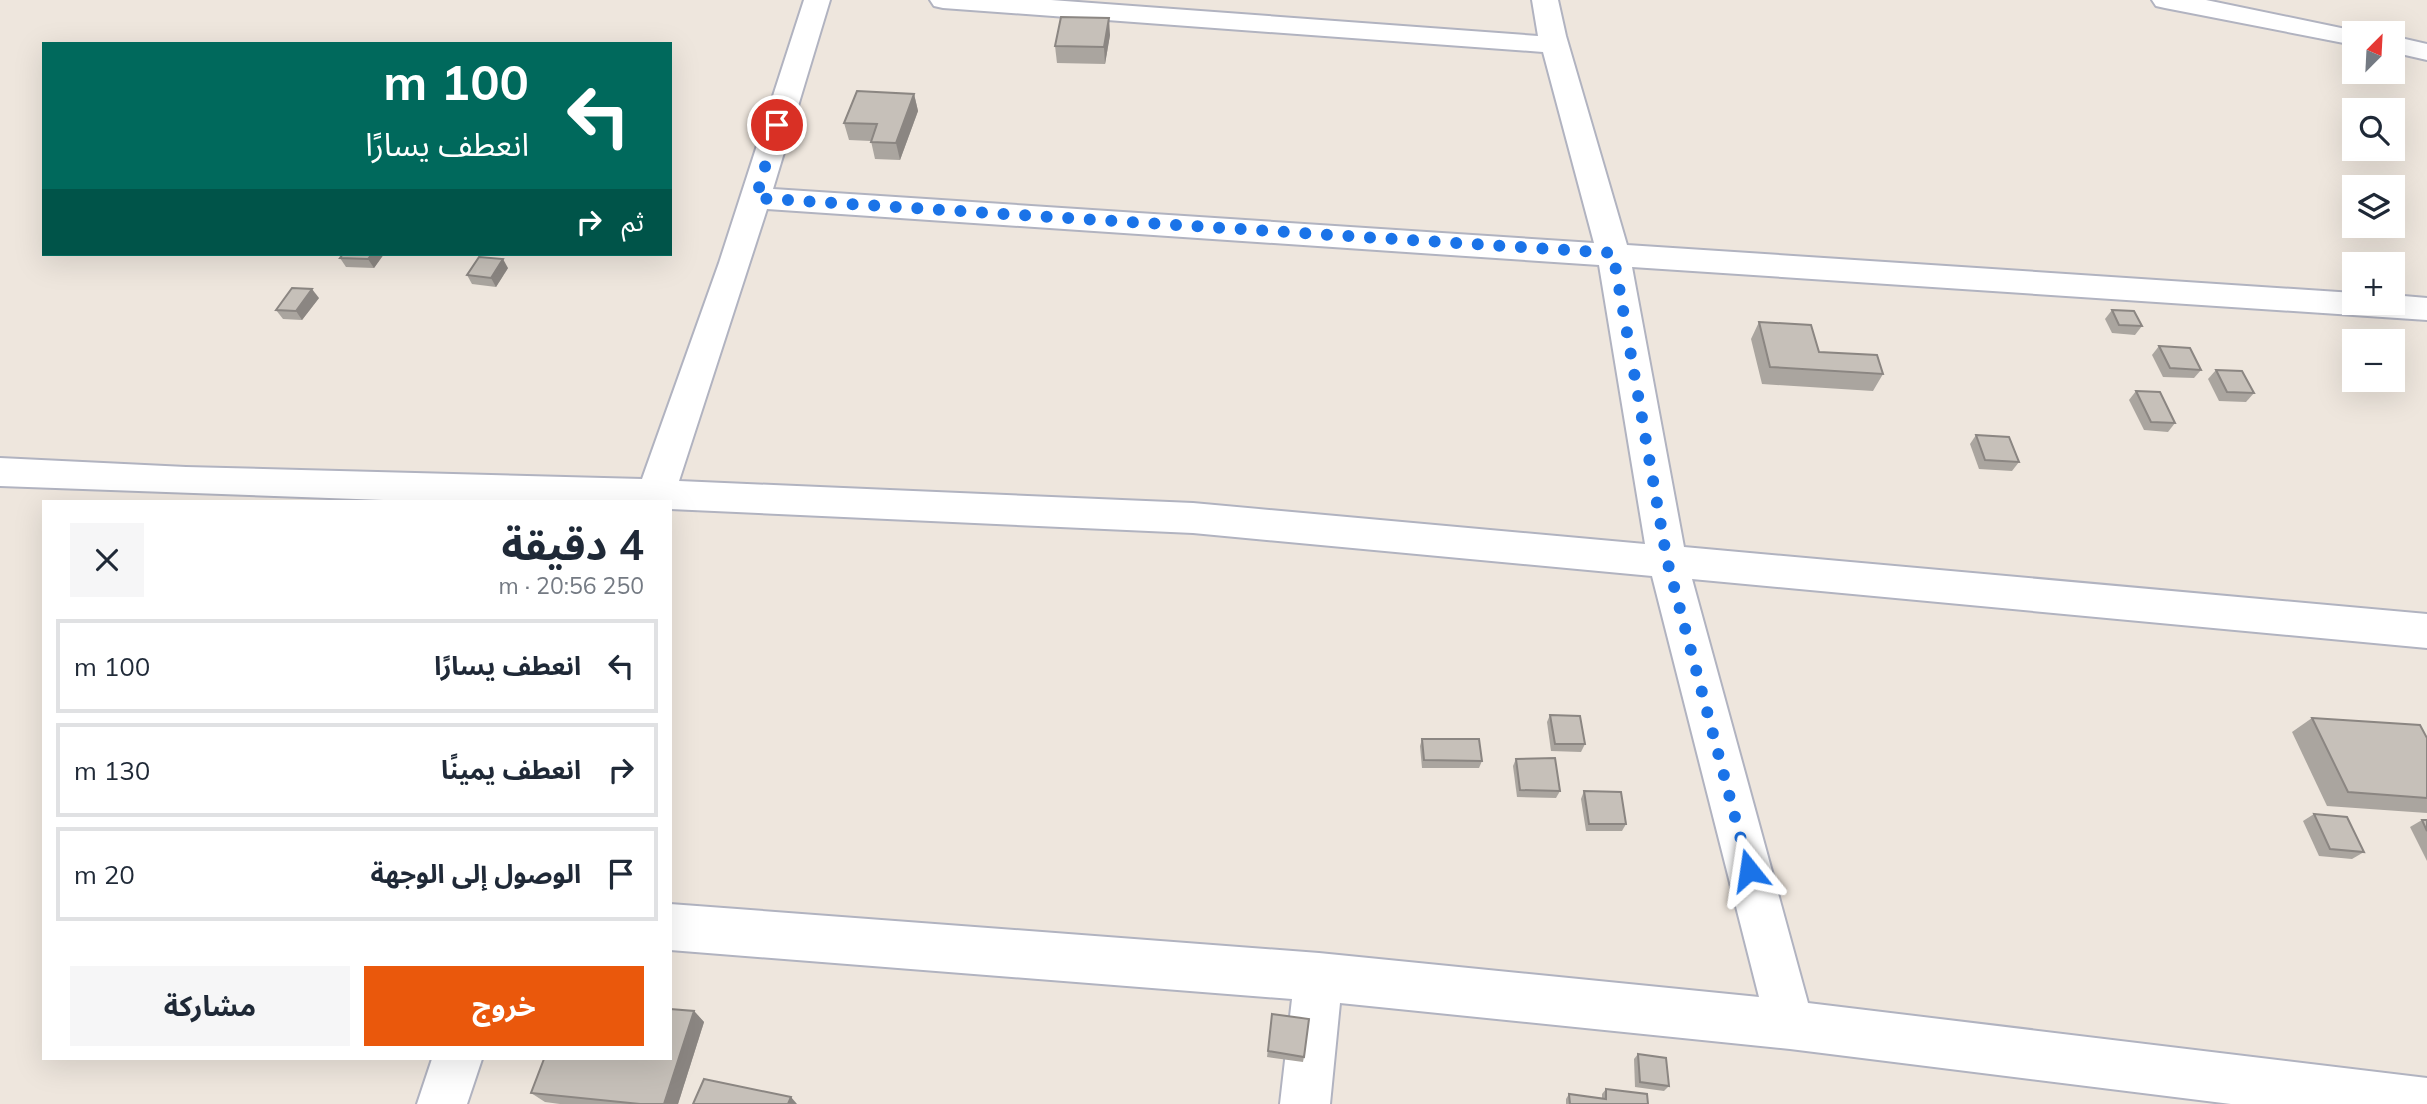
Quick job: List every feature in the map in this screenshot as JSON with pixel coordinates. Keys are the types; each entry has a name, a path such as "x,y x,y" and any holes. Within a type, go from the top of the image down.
{"street":[{"path":"654,498 756,198 817,0"},
{"path":"943,0 1555,45"},
{"path":"1545,0 1613,253 1667,560 1790,1025"},
{"path":"2165,0 2342,35"},
{"path":"2405,47 2427,52"},
{"path":"756,198 2427,309"},
{"path":"0,472 1193,517 2427,631"},
{"path":"672,927 1319,977 1790,1025 2427,1103"},
{"path":"1305,1104 1319,977"},
{"path":"442,1104 457,1060"}],"building":[{"path":"1061,17 1109,18 1104,47 1055,46"},
{"path":"857,91 914,94 896,143 871,142 877,124 844,123"},
{"path":"342,256 370,256 368,259 340,258"},
{"path":"479,257 503,259 491,278 467,275"},
{"path":"292,288 312,289 296,311 276,310"},
{"path":"2112,310 2134,311 2142,326 2119,325"},
{"path":"1759,322 1811,325 1819,352 1877,355 1883,374 1770,367"},
{"path":"2159,346 2190,348 2201,370 2170,368"},
{"path":"2216,370 2242,371 2254,393 2227,392"},
{"path":"2136,391 2160,392 2175,423 2151,422"},
{"path":"1976,435 2009,437 2019,462 1985,460"},
{"path":"1550,715 1580,716 1585,744 1555,744"},
{"path":"2312,718 2420,725 2427,738 2427,798 2348,792"},
{"path":"1422,739 1479,739 1482,761 1424,760"},
{"path":"1555,758 1560,791 1520,790 1516,759"},
{"path":"1584,791 1621,792 1626,824 1589,824"},
{"path":"2314,814 2347,817 2364,852 2330,849"},
{"path":"672,1009 694,1011 664,1104 531,1093 544,1060 672,1060"},
{"path":"1272,1014 1309,1019 1304,1057 1268,1051"},
{"path":"1638,1054 1666,1058 1669,1086 1640,1082"},
{"path":"704,1079 791,1097 788,1104 693,1104"},
{"path":"1606,1089 1647,1094 1648,1104 1570,1104 1569,1094 1606,1099"}],"route":[{"path":"777,125 756,198 1613,253 1667,560 1749,870"}]}
